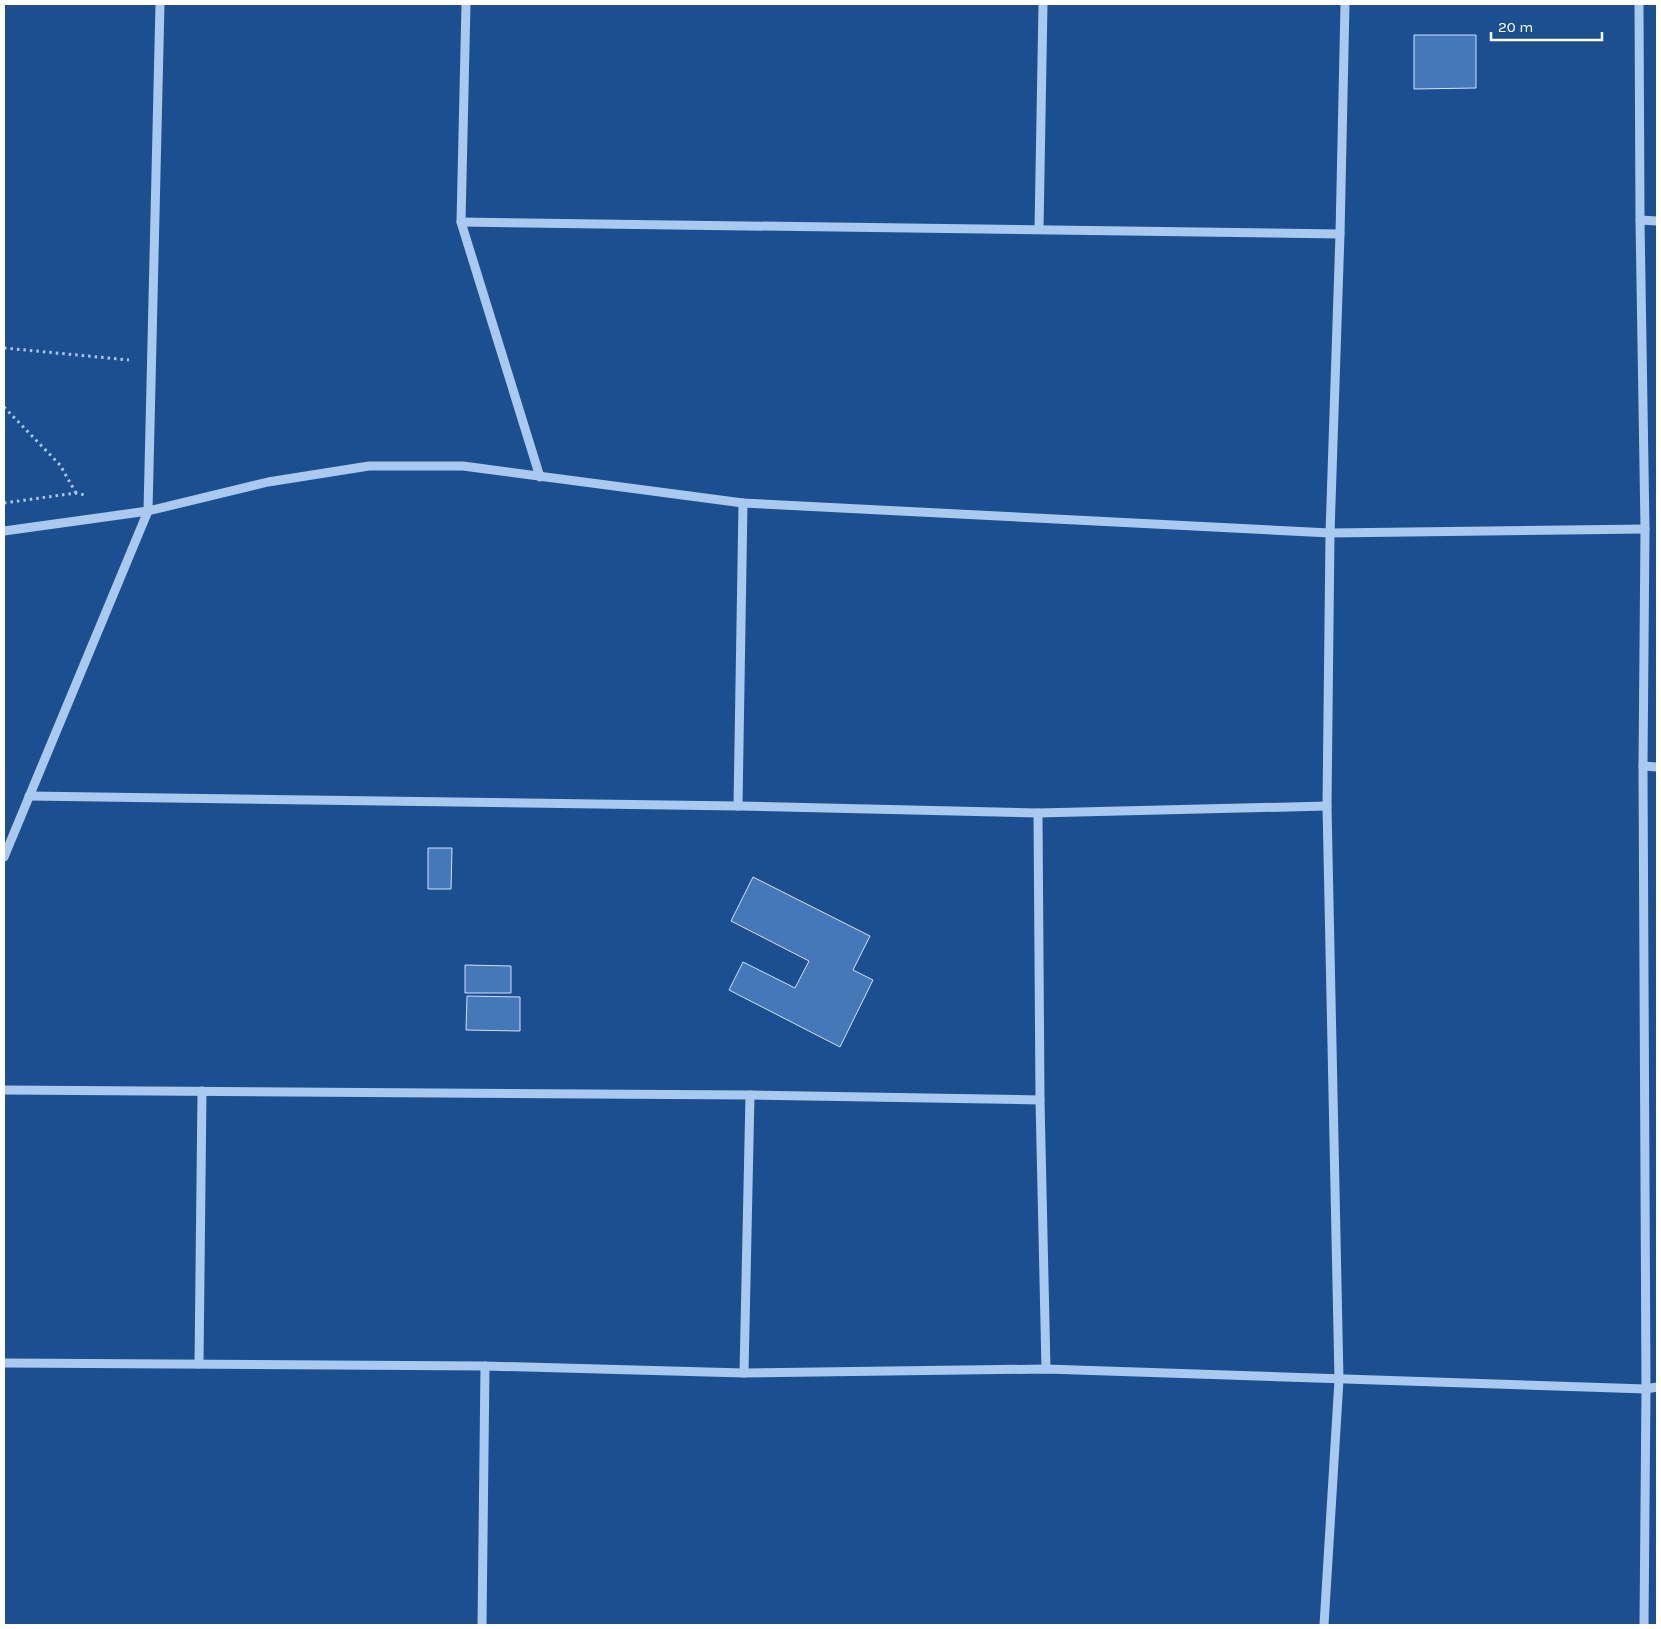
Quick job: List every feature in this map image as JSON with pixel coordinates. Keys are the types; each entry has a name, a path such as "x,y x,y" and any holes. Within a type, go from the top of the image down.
{"street":[{"path":"4,857 148,511 160,4"},
{"path":"466,4 461,222 540,477"},
{"path":"1039,229 1043,4"},
{"path":"1324,1625 1339,1380 1327,806 1330,533 1340,234 1344,4"},
{"path":"1639,4 1645,530 1642,766 1646,1389 1644,1625"},
{"path":"1640,220 1657,221"},
{"path":"461,222 1340,234"},
{"path":"4,531 148,511 268,482 368,466 463,466 743,503 1330,533 1645,530"},
{"path":"738,806 743,503"},
{"path":"1642,766 1657,767"},
{"path":"29,796 738,806 1038,813 1327,806"},
{"path":"1038,813 1040,1100 1046,1369"},
{"path":"4,1090 750,1095 1040,1100"},
{"path":"199,1364 202,1091"},
{"path":"744,1373 750,1095"},
{"path":"4,1363 485,1366 744,1373 1046,1369 1339,1380 1646,1389 1657,1387"},
{"path":"482,1625 485,1366"}],"path":[{"path":"4,348 152,363"},
{"path":"4,407 60,465 76,492"}],"building":[{"path":"1414,35 1476,35 1476,88 1414,89"},
{"path":"428,848 452,848 451,889 428,889"},
{"path":"753,877 870,936 853,970 873,980 840,1047 729,990 743,962 795,988 809,961 731,921"},
{"path":"465,965 511,966 511,993 465,993"},
{"path":"467,996 520,997 520,1031 466,1030"}]}
